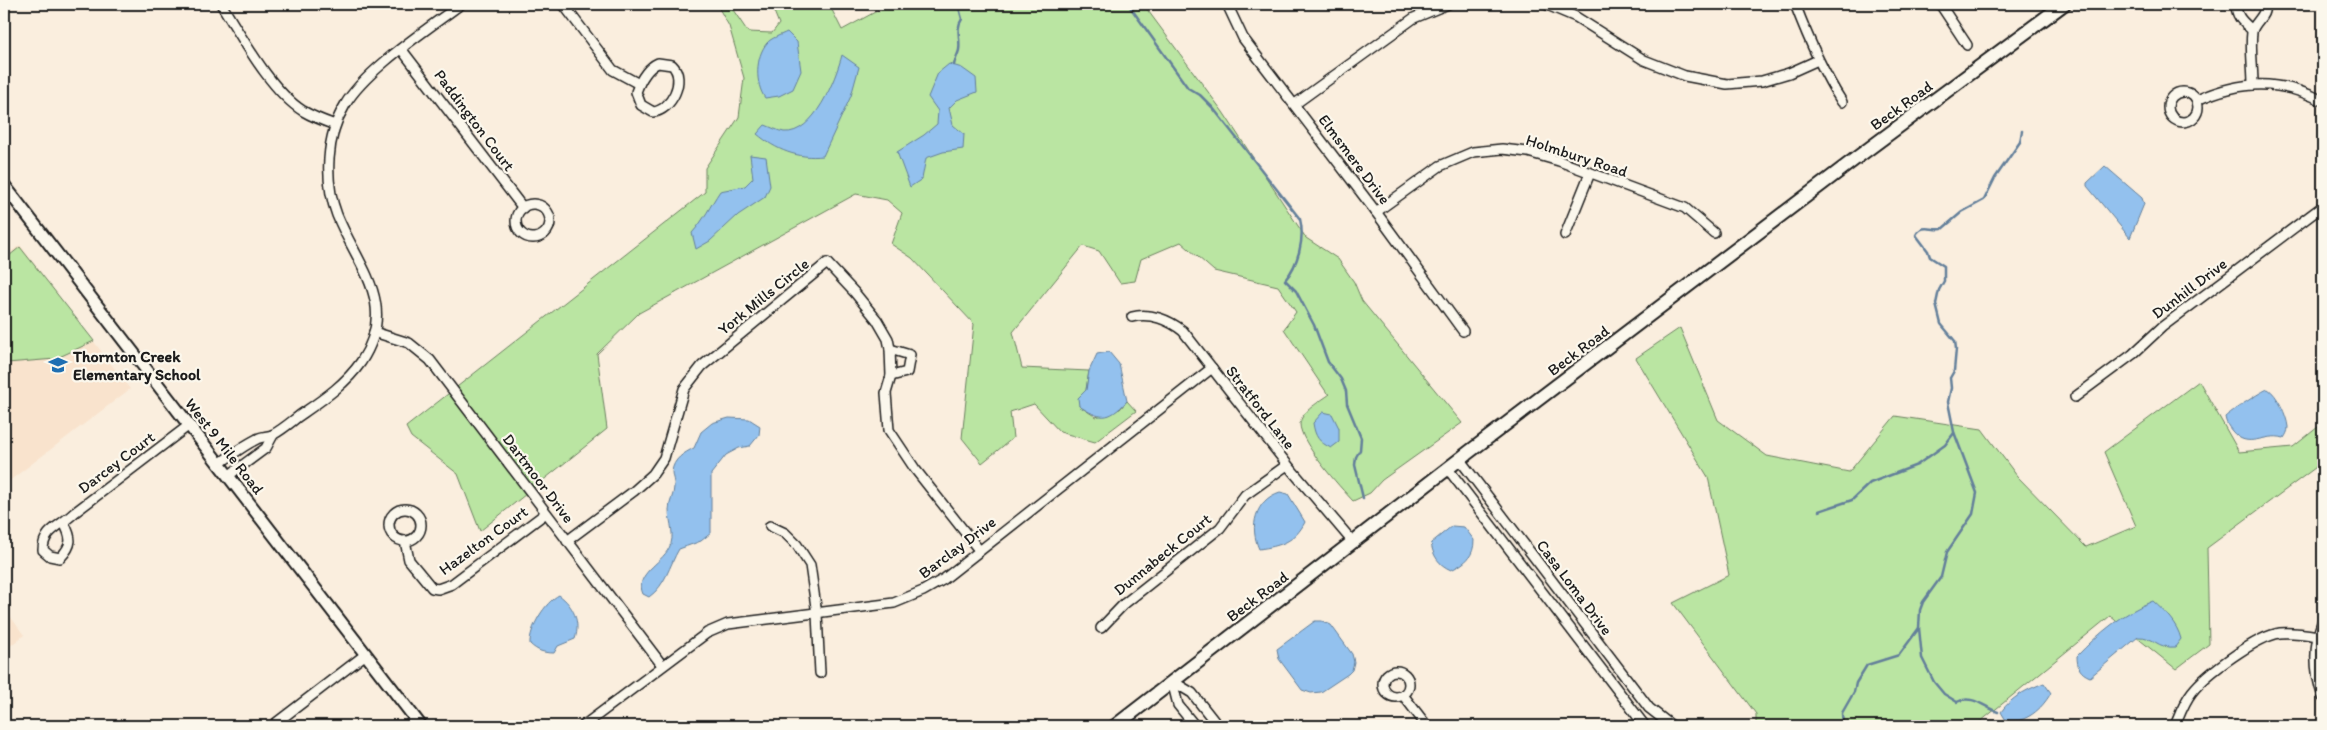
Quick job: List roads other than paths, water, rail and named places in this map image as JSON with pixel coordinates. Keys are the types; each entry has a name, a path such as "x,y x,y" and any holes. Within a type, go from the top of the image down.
{"main road":[{"name":"Beck Road","path":"1115,726 1855,159 2064,4"}],"street":[{"path":"221,4 250,50 285,96 302,110 335,125"},
{"path":"219,464 259,438 273,435 338,389 362,361 374,332 377,312 375,292 337,214 333,199 329,174 330,148 335,125 345,105 368,76 461,4"},
{"path":"563,4 613,70 639,84"},
{"name":"Elmsmere Drive","path":"1227,4 1243,38 1295,104 1463,331"},
{"path":"1295,104 1414,18 1448,4"},
{"path":"1545,4 1576,17 1644,60 1685,76 1727,84 1762,81 1790,73 1818,60"},
{"path":"1794,4 1818,60 1842,102"},
{"path":"1940,4 1966,45"},
{"path":"2236,4 2236,13 2240,20 2252,30"},
{"path":"2253,85 2252,30 2261,19 2265,9 2264,4"},
{"name":"Paddington Court","path":"402,50 523,208"},
{"path":"658,63 672,65 679,75 678,82 666,107 657,112 646,110 639,104 636,92 639,84 650,68 658,63"},
{"path":"2197,100 2226,89 2253,85 2288,87 2323,101"},
{"name":"Holmbury Road","path":"1376,212 1440,166 1473,152 1502,149 1528,152 1685,208 1714,233"},
{"path":"1565,235 1590,173"},
{"name":"West 9 Mile Road","path":"4,185 188,426 366,654 415,724"},
{"name":"Dunhill Drive","path":"2075,397 2133,354 2155,332 2323,206"},
{"name":"York Mills Circle","path":"567,541 634,491 653,474 664,458 684,389 702,366 828,263 876,320 888,339 891,376 886,393 889,430 914,469 979,550"},
{"name":"Stratford Lane","path":"1132,317 1142,314 1172,322 1184,331 1287,464 1354,542"},
{"name":"Dartmoor Drive","path":"374,332 409,343 430,360 662,665"},
{"path":"890,349 910,355 907,372 891,376"},
{"name":"Barclay Drive","path":"583,726 707,633 728,624 894,603 923,591 944,579 1212,368"},
{"name":"Darcey Court","path":"64,523 74,513 188,426"},
{"path":"228,476 266,448 273,435"},
{"name":"Casa Loma Drive","path":"1460,460 1649,708 1672,726"},
{"name":"Dunnabeck Court","path":"1101,628 1124,604 1220,528 1245,495 1287,464"},
{"name":"Casa Loma Drive","path":"1448,469 1645,726"},
{"name":"Hazelton Court","path":"405,541 409,560 432,588 438,589 452,584 546,513"},
{"path":"770,526 785,533 797,545 810,566 817,614 820,674"},
{"path":"2323,620 2318,636 2316,659 2323,697"},
{"path":"2175,726 2182,709 2193,691 2247,646 2263,637 2281,633 2318,636"},
{"path":"272,726 366,654"},
{"path":"1172,681 1178,705 1195,726"},
{"path":"1172,681 1192,693 1218,726"},
{"path":"1403,695 1427,726"}],"water":[{"path":"787,32 797,42 801,71 793,89 779,96 765,98 758,78 760,56 769,41"},
{"path":"842,55 859,67 851,96 823,156 796,155 772,145 757,134 765,125 784,132 795,130 805,124 814,115 829,90"},
{"path":"949,64 962,68 976,78 977,92 957,100 949,108 953,125 964,134 963,149 943,152 926,158 922,179 910,187 897,152 924,135 937,124 938,111 928,97 938,73"},
{"path":"750,155 766,157 770,186 765,197 738,215 710,241 696,249 692,233 720,191 745,186 753,178"},
{"path":"2105,166 2142,198 2144,204 2130,238 2087,186 2087,183"},
{"path":"1109,352 1119,364 1127,401 1109,415 1098,416 1079,406 1078,398 1086,390 1089,371 1097,354"},
{"path":"2268,389 2278,400 2286,417 2288,427 2285,437 2244,440 2238,437 2228,426 2225,417"},
{"path":"1323,412 1332,414 1339,428 1339,442 1331,448 1318,439 1314,428 1313,423"},
{"path":"729,418 749,419 760,426 759,435 750,446 739,448 726,455 711,474 711,533 701,541 679,549 663,581 649,597 643,594 642,581 645,575 665,554 672,539 669,510 674,490 672,472 674,463 683,454 694,448 701,432 712,423"},
{"path":"1280,492 1288,494 1305,522 1292,539 1259,549 1255,532 1256,515 1265,501"},
{"path":"1452,526 1464,527 1474,540 1474,546 1471,555 1461,565 1451,570 1437,560 1431,543"},
{"path":"559,595 572,609 576,620 577,633 575,639 558,646 554,653 547,653 530,644 530,638 543,610"},
{"path":"2153,601 2177,628 2181,639 2175,647 2164,646 2148,638 2138,637 2090,677 2084,674 2078,666 2077,656 2122,617"},
{"path":"1315,621 1322,621 1331,625 1352,654 1354,662 1352,670 1348,674 1321,692 1311,693 1302,690 1279,659 1277,649"},
{"path":"2044,683 2051,693 2043,705 2033,714 2021,720 2007,722 2001,712 2005,707 2020,694"}],"waterway":[{"path":"954,65 959,50 959,27 962,19 958,4"},
{"path":"1128,4 1188,88 1200,95 1213,108 1300,219 1301,243 1294,267 1285,280 1296,291 1314,325 1328,362 1341,379 1346,391 1347,404 1361,438 1360,450 1356,457 1355,465 1363,498"},
{"path":"1998,712 1973,700 1968,699 1957,702 1944,694 1934,682 1922,658 1919,628 1920,610 1923,602 1941,577 1947,552 1973,514 1977,493 1954,432 1948,402 1951,388 1950,378 1954,371 1956,349 1955,341 1941,324 1936,304 1939,290 1944,281 1944,266 1930,257 1928,251 1916,235 1918,231 1924,228 1942,229 1962,212 1984,200 1995,178 2020,142 2022,131"},
{"path":"1819,511 1852,500 1870,483 1917,465 1945,445 1954,433"},
{"path":"1843,726 1842,713 1867,665 1899,655 1919,628"}],"place":[{"name":"Thornton Creek Elementary School","path":"58,365"}]}
